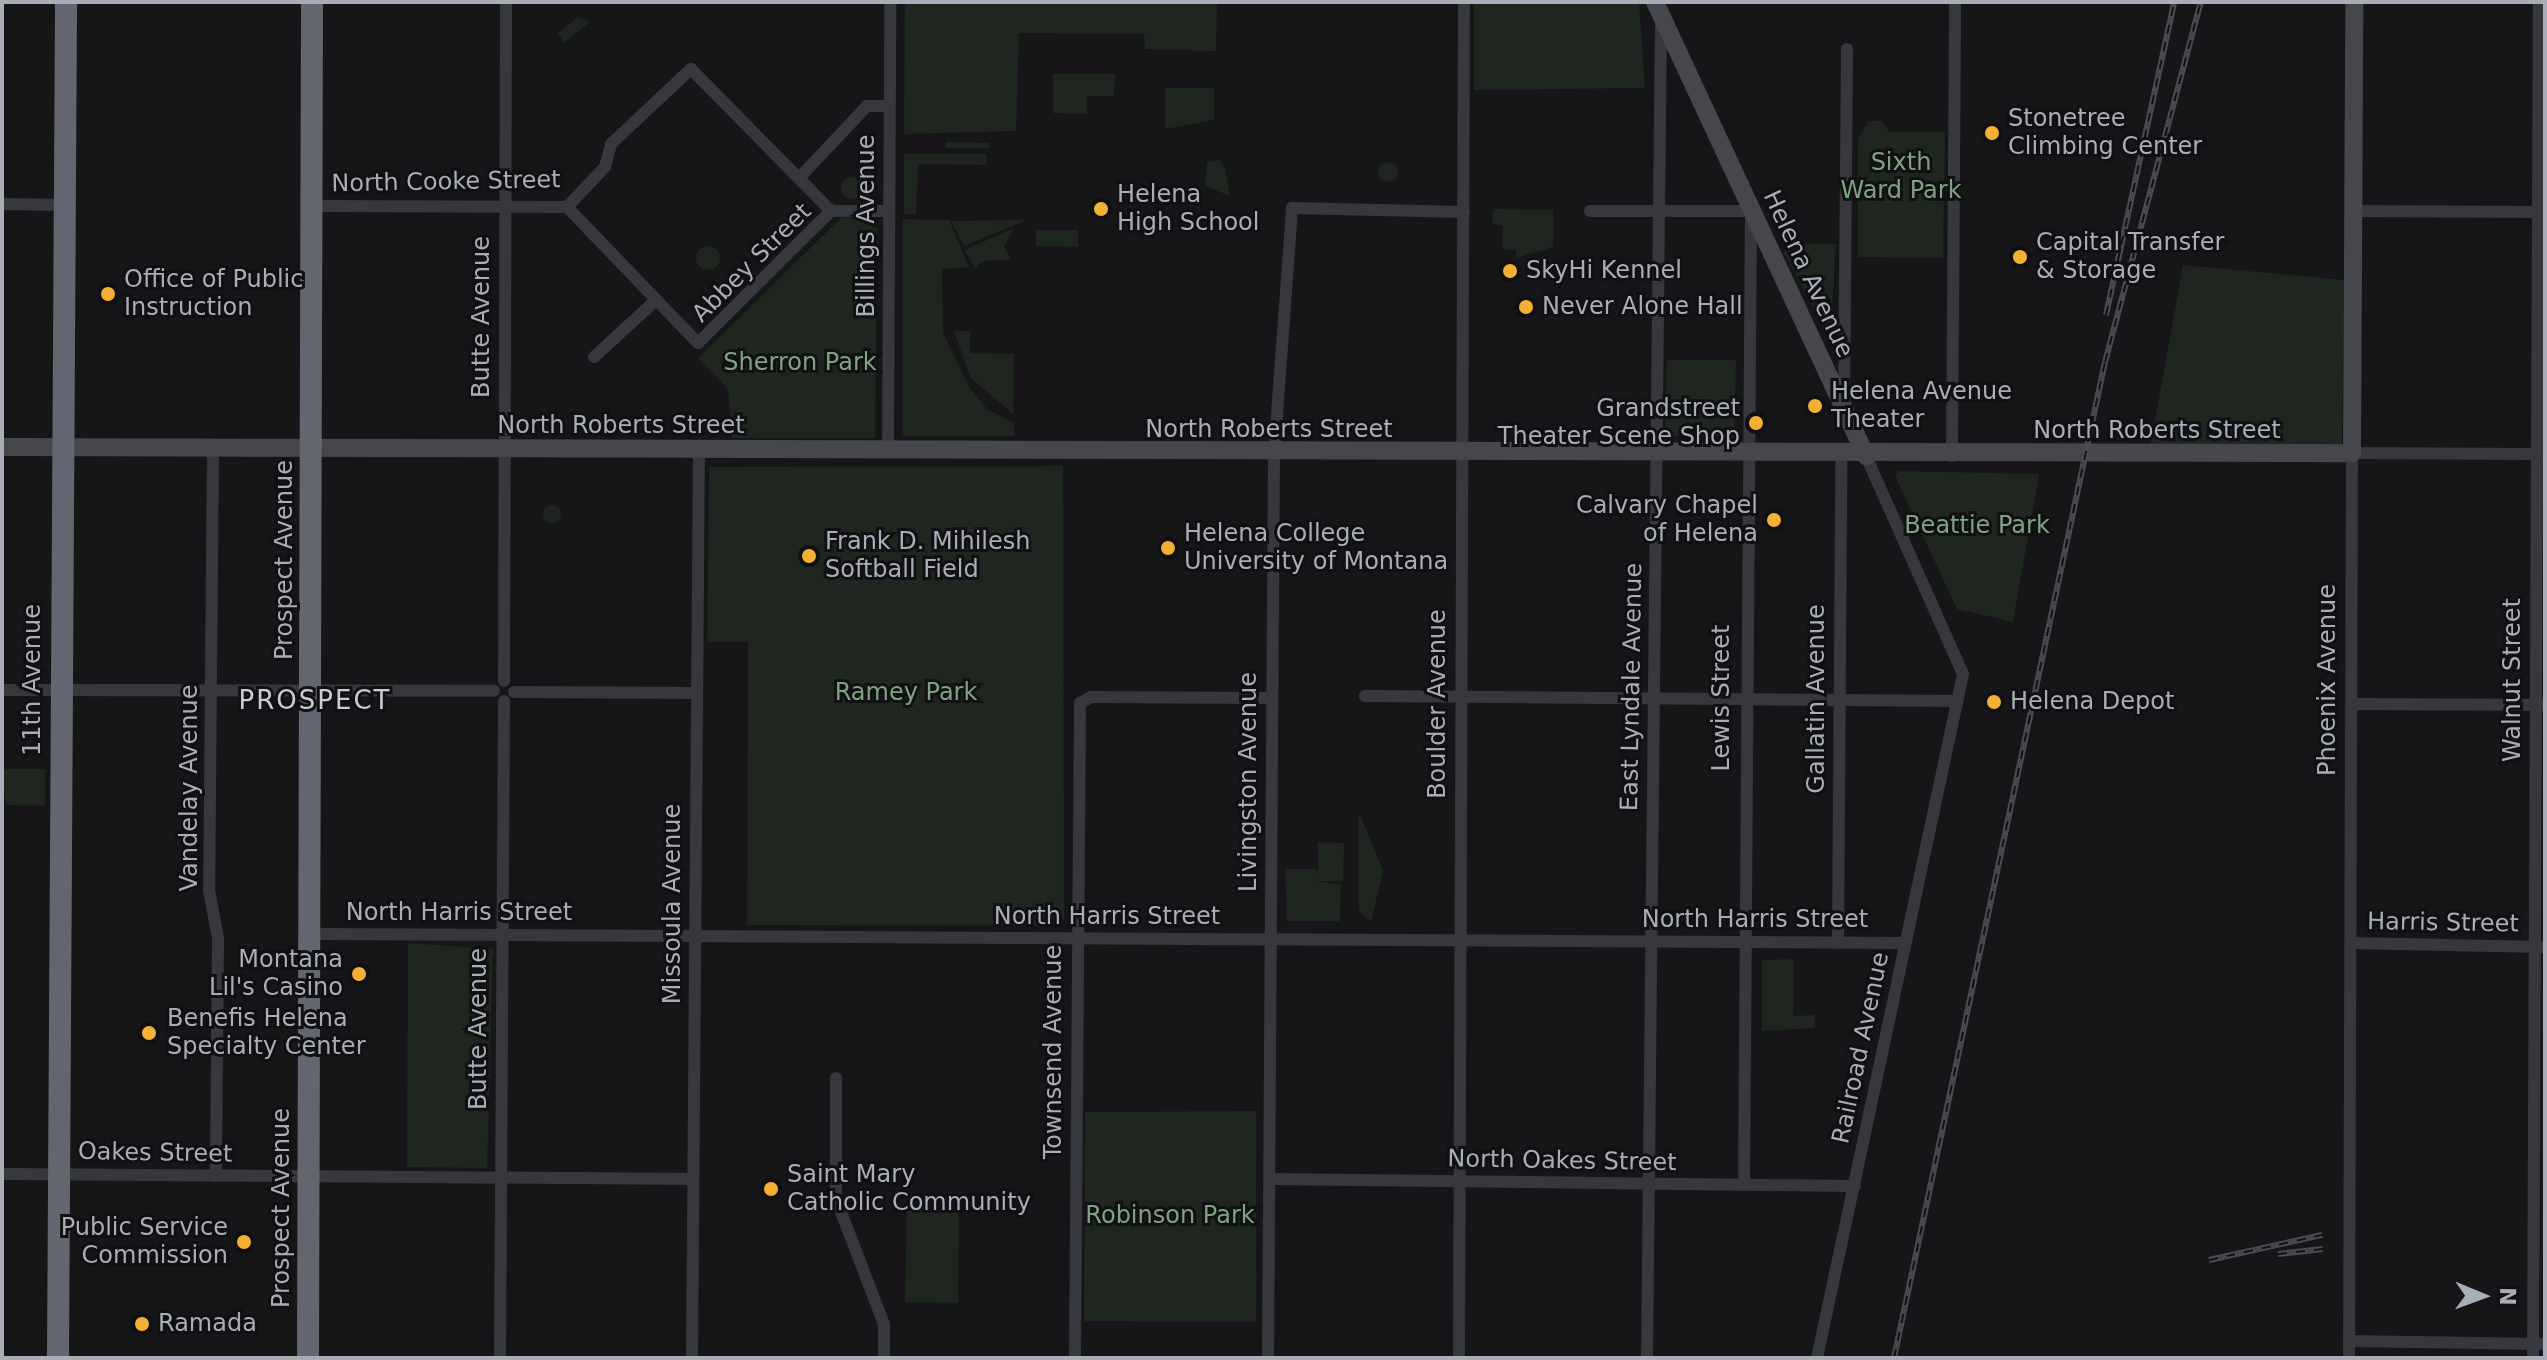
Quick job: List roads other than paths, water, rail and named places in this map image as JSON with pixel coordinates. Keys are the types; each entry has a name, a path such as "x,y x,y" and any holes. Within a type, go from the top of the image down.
{"highway":[{"name":"11th Avenue","path":"58,1358 59,690 66,2"},
{"name":"Prospect Avenue","path":"308,1358 312,2"}],"street":[{"name":"Butte Avenue","path":"504,681 506,2"},
{"name":"Billings Avenue","path":"888,450 890,2"},
{"name":"Boulder Avenue","path":"1459,1358 1464,2"},
{"path":"1952,456 1955,2"},
{"name":"Phoenix Avenue","path":"2349,1358 2354,2"},
{"name":"Walnut Street","path":"2533,1358 2539,1344 2540,705 2536,454 2541,212 2539,2"},
{"name":"Helena Avenue","path":"1658,10 1957,647 1963,674 1957,701"},
{"name":"East Lyndale Avenue","path":"1647,1358 1659,211 1658,10"},
{"path":"1843,408 1847,49"},
{"name":"North Cooke Street","path":"312,206 567,207 605,167 611,144 686,70 801,176 831,211"},
{"path":"801,176 867,106 889,106"},
{"path":"2,204 63,205"},
{"name":"Abbey Street","path":"567,207 654,302 704,343 831,211"},
{"name":"Livingston Avenue","path":"1268,1358 1274,455 1292,208 1464,212"},
{"path":"831,211 888,211"},
{"path":"1590,211 1751,211"},
{"name":"Lewis Street","path":"1744,1185 1745,455 1751,211"},
{"path":"2353,211 2541,212"},
{"path":"594,357 654,302"},
{"name":"North Roberts Street","path":"2,447 888,450 1274,455 2536,454"},
{"name":"Vandelay Avenue","path":"213,448 216,1176"},
{"name":"Missoula Avenue","path":"692,1358 699,450"},
{"name":"Gallatin Avenue","path":"1838,943 1841,455"},
{"path":"494,691 504,681 509,696"},
{"path":"2,690 494,691 509,696 695,693"},
{"name":"Butte Avenue","path":"500,1358 502,935 509,696"},
{"path":"1365,696 1957,701"},
{"name":"Townsend Avenue","path":"1075,1358 1077,938 1082,699 1272,698"},
{"name":"Railroad Avenue","path":"1817,1358 1957,701"},
{"path":"2352,704 2540,705"},
{"name":"North Harris Street","path":"309,934 1905,943"},
{"name":"Harris Street","path":"2351,943 2540,947"},
{"path":"836,1078 836,1199 884,1324 884,1358"},
{"name":"Oakes Street","path":"2,1174 500,1178"},
{"path":"500,1178 693,1179"},
{"name":"North Oakes Street","path":"1270,1179 1855,1186"},
{"path":"2349,1341 2539,1344"},
{"path":"2449,1343 2449,1358"}],"railway":[{"path":"2106,315 2174,2"},
{"path":"1894,1358 2105,362 2201,2"},
{"path":"2209,1260 2322,1235"},
{"path":"2278,1254 2323,1249"}],"place":[{"name":"Stonetree Climbing Center","path":"1992,133"},
{"name":"Helena High School","path":"1101,209"},
{"name":"Capital Transfer & Storage","path":"2020,257"},
{"name":"SkyHi Kennel","path":"1510,271"},
{"name":"Office of Public Instruction","path":"108,294"},
{"name":"Never Alone Hall","path":"1526,307"},
{"name":"Helena Avenue Theater","path":"1815,406"},
{"name":"Grandstreet Theater Scene Shop","path":"1756,423"},
{"name":"Calvary Chapel of Helena","path":"1774,520"},
{"name":"Helena College University of Montana","path":"1168,548"},
{"name":"Frank D. Mihilesh Softball Field","path":"809,556"},
{"name":"Helena Depot","path":"1994,702"},
{"name":"Montana Lil's Casino","path":"359,974"},
{"name":"Benefis Helena Specialty Center","path":"149,1033"},
{"name":"Saint Mary Catholic Community","path":"771,1189"},
{"name":"Public Service Commission","path":"244,1242"},
{"name":"Ramada","path":"142,1324"}],"district":[{"name":"PROSPECT","path":"315,701"}],"park label":[{"name":"Sixth Ward Park","path":"1901,177"},
{"name":"Sherron Park","path":"800,363"},
{"name":"Beattie Park","path":"1977,526"},
{"name":"Ramey Park","path":"906,693"},
{"name":"Robinson Park","path":"1170,1216"}]}
